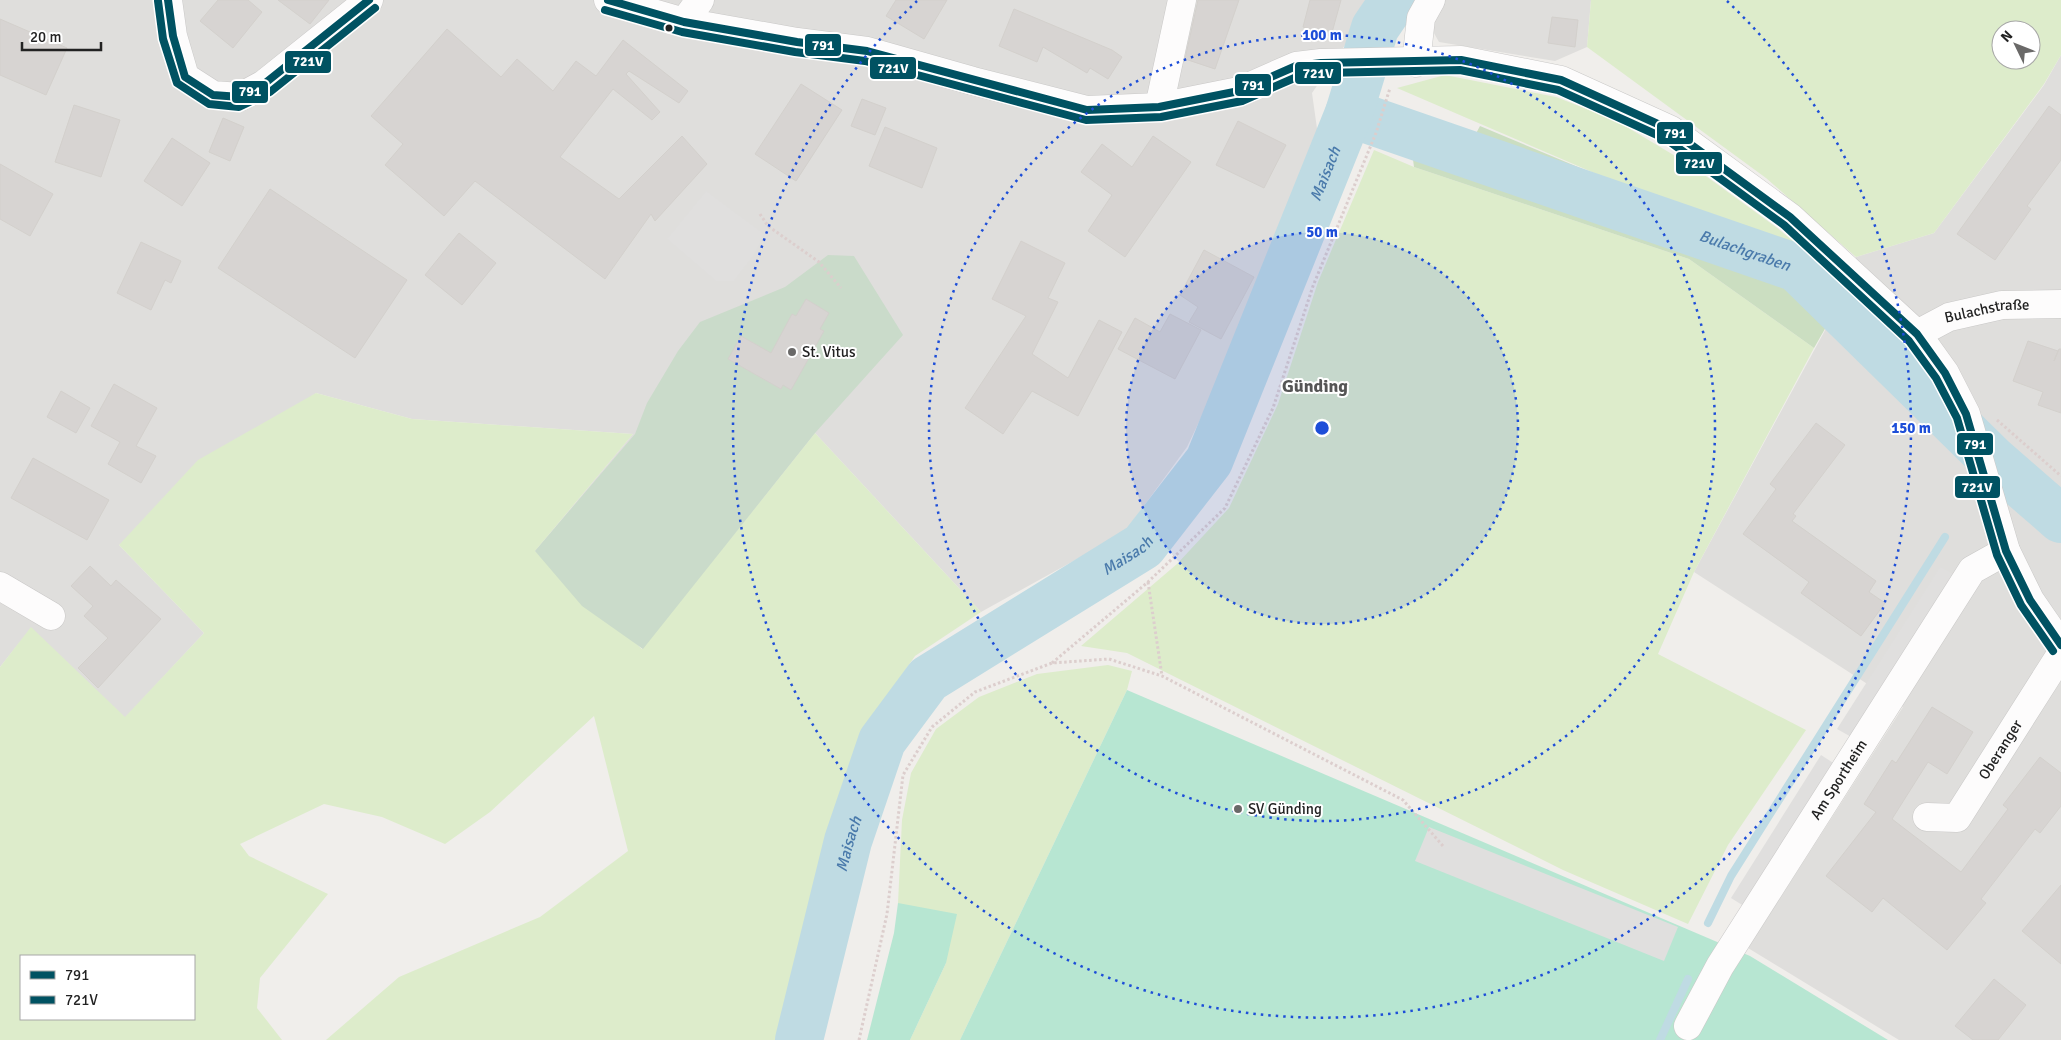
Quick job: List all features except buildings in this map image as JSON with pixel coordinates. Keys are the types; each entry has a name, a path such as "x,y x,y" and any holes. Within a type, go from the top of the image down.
{"street":[{"path":"168,0 173,36 185,77 213,95 240,96 264,84 369,0"},
{"path":"608,0 684,22 796,42 867,51 973,81 1087,110 1159,107 1239,91 1296,66 1321,63 1461,60 1561,80 1671,130 1790,217 1917,334 1944,373 1966,414 2006,551 2030,600 2061,646"},
{"path":"684,22 700,0"},
{"path":"1159,107 1182,0"},
{"path":"1407,62 1421,18 1431,0"},
{"name":"Bulachstraße","path":"1917,334 1949,317 2002,305 2061,304"},
{"name":"Am Sportheim","path":"1688,1026 1720,966 1972,570 2006,551"},
{"path":"0,586 51,616"},
{"name":"Oberanger","path":"1926,817 1957,818 2061,654"}],"path":[{"path":"1052,663 1148,582 1225,508 1273,408 1313,286 1376,133 1389,92"},
{"path":"760,214 768,226 820,262 841,288"},
{"path":"1996,418 2061,476"},
{"path":"1148,582 1162,676"},
{"path":"859,1040 887,914 903,775 932,726 976,692 1052,663 1109,659 1162,676 1403,800 1443,846"}],"shaded area":[{"path":"0,0 1376,0 1312,93 1322,164 1187,447 1124,533 981,612 815,433 643,649 535,551 633,434 412,419 316,393 119,545 204,633 125,718 31,628 0,667"},
{"path":"1439,0 1591,0 1587,47 1555,61 1439,42 1430,26"},
{"path":"2061,55 2061,1040 1899,1040 1748,948 1903,707 1694,572 1842,299 1856,257 1934,233 2044,85"},
{"path":"706,191 764,234 753,256 734,281 716,281 667,239"},
{"path":"1940,567 1957,576 1855,739 1837,729"},
{"path":"1821,755 1838,766 1747,908 1731,898"},
{"path":"1429,827 1678,927 1664,961 1415,861"}],"green space":[{"path":"1591,0 2061,0 2061,55 2044,84 1934,233 1856,257 1766,178 1587,47"},
{"path":"1445,75 1556,97 1615,120 1692,166 1776,227 1847,285 1842,299 1784,250 1657,200 1397,88"},
{"path":"1480,126 1657,200 1784,250 1842,299 1814,348 1689,259 1414,167 1411,145 1472,141"},
{"path":"1374,150 1414,167 1689,259 1814,348 1694,572 1658,654 1806,730 1728,845 1688,924 1563,870 1127,653 1081,646 1177,564 1229,508 1278,404 1318,282"},
{"path":"828,255 854,256 903,335 815,433 643,649 582,606 535,551 635,434 647,403 678,351 700,322 785,287"},
{"path":"316,393 412,419 633,434 535,551 642,649 815,433 981,612 915,656 873,717 841,788 780,1040 326,1040 399,977 540,917 628,851 594,716 490,812 445,844 382,817 324,804 240,844 249,856 328,894 260,978 257,1008 282,1040 0,1040 0,667 31,627 125,717 204,633 119,545 198,460"},
{"path":"1108,665 1132,671 1127,690 960,1040 910,1040 946,963 898,903 902,820 911,773 936,729 979,697 1037,674"},
{"name":"SV Günding","path":"1127,690 1750,956 1888,1040 960,1040"},
{"path":"898,903 957,914 946,963 910,1040 867,1040 894,933"}],"waterway":[{"name":"Maisach","path":"799,1040 848,841 882,741 928,679 1143,546 1209,461 1349,113 1375,28 1394,0"},
{"name":"Bulachgraben","path":"1349,113 1797,268 1993,460 2061,519"},
{"path":"1708,923 1731,876 1945,537"},
{"path":"1660,1040 1688,979"}],"transit line":[{"name":"791","path":"168,0 173,36 185,77 213,95 240,97 264,84 369,0"},
{"name":"791","path":"608,0 684,22 797,42 867,51 1087,110 1159,107 1239,91 1296,66 1321,63 1461,60 1561,80 1671,130 1790,217 1917,334 1945,373 1966,414 2006,551 2030,600 2061,645"},
{"name":"721V","path":"158,1 163,39 177,83 209,104 239,107 270,92 375,8"},
{"name":"721V","path":"605,10 682,32 795,52 865,61 1086,120 1161,117 1242,101 1299,76 1322,73 1460,70 1558,90 1666,139 1784,225 1909,341 1936,378 1957,418 1997,555 2021,605 2053,651"}],"place":[{"name":"St. Vitus","path":"792,352"},
{"name":"SV Günding","path":"1238,809"}],"district":[{"name":"Günding","path":"1315,386"}]}
